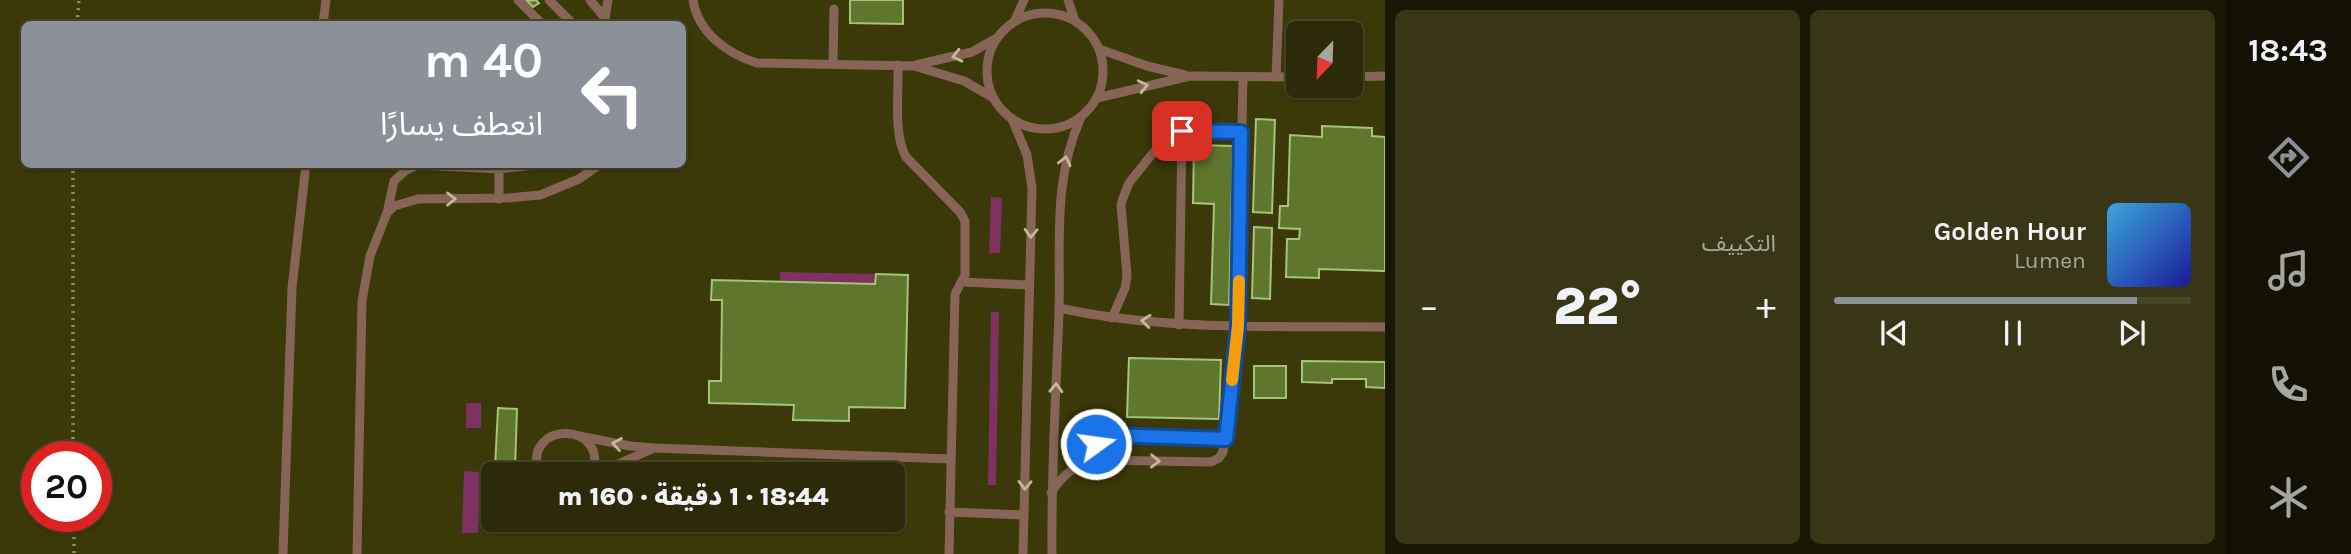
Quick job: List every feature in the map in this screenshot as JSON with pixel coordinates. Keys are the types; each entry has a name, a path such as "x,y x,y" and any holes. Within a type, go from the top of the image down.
{"lane":[{"path":"323,21 326,0"},
{"path":"518,0 539,21"},
{"path":"549,0 570,21"},
{"path":"590,0 605,21"},
{"path":"605,21 608,0"},
{"path":"693,0 707,31 729,52 743,59 757,63 914,66 964,81 993,98"},
{"path":"914,66 972,52 997,38 1015,20 1024,0"},
{"path":"1068,0 1075,21"},
{"path":"1276,77 1279,0"},
{"path":"833,64 834,9"},
{"path":"1015,20 1045,13 1066,16 1075,21 1093,38 1099,49 1104,74 1097,98 1081,117 1069,146 1060,188 1059,308 1051,493 1052,554"},
{"path":"997,38 987,61 986,74 993,98 1001,110 1012,119 1035,128 1059,128 1081,117"},
{"path":"1099,49 1147,66 1190,76 1286,77"},
{"path":"898,65 899,133 902,150 906,158 960,212 965,221 965,271 955,294 949,554"},
{"path":"1097,98 1190,76"},
{"path":"1363,77 1385,76"},
{"path":"1076,467 1096,460 1211,462 1219,458 1225,446 1238,326 1243,77"},
{"path":"1012,119 1027,155 1031,180 1023,554"},
{"path":"1179,325 1182,131"},
{"path":"1112,318 1125,288 1127,276 1121,205 1125,190 1165,138 1173,133 1241,132"},
{"path":"283,554 292,288 306,168"},
{"path":"356,554 362,301 370,256 387,213 391,188 399,174 410,168"},
{"path":"456,168 508,168"},
{"path":"387,213 394,206 418,199 523,198 553,191 579,179 594,168"},
{"path":"499,169 499,199"},
{"path":"961,282 1030,285"},
{"path":"1059,308 1112,318 1179,325 1385,327"},
{"path":"538,462 537,457 545,441 562,433 604,442 655,448 950,459"},
{"path":"1051,493 1096,444 1110,435 1226,439"},
{"path":"579,436 592,449 595,462"},
{"path":"622,462 655,448"},
{"path":"949,512 1024,515"}],"path":[{"path":"77,21 79,0"},
{"path":"73,168 73,441"},
{"path":"74,532 74,554"}],"shaded area":[{"path":"991,197 1002,198 1000,253 989,253"},
{"path":"780,272 876,274 875,284 780,282"},
{"path":"991,312 999,312 996,485 988,485"},
{"path":"466,403 481,403 481,428 466,428"},
{"path":"464,471 480,472 478,533 462,533"}],"building":[{"path":"536,0 539,3 533,7 527,1"},
{"path":"850,0 903,0 903,24 850,23"},
{"path":"1256,119 1275,120 1272,213 1253,212"},
{"path":"1322,126 1372,128 1372,136 1385,137 1385,271 1319,269 1319,278 1286,277 1287,239 1299,239 1300,229 1279,228 1280,206 1288,206 1290,135 1322,137"},
{"path":"1194,145 1233,146 1229,305 1211,304 1214,204 1193,203"},
{"path":"1254,227 1272,228 1270,299 1252,298"},
{"path":"876,274 908,275 905,408 849,407 849,421 793,420 794,405 709,403 709,381 721,381 722,300 711,300 712,280 875,284"},
{"path":"1129,358 1221,360 1219,419 1127,417"},
{"path":"1302,361 1385,362 1385,388 1366,387 1366,379 1332,379 1332,383 1302,382"},
{"path":"1254,366 1286,366 1286,398 1254,398"},
{"path":"498,408 517,409 515,462 495,462"}],"slow traffic":[{"path":"1232,380 1238,326 1239,281"}],"route":[{"path":"1096,444 1110,435 1226,439 1238,326 1241,132 1182,131"}]}
